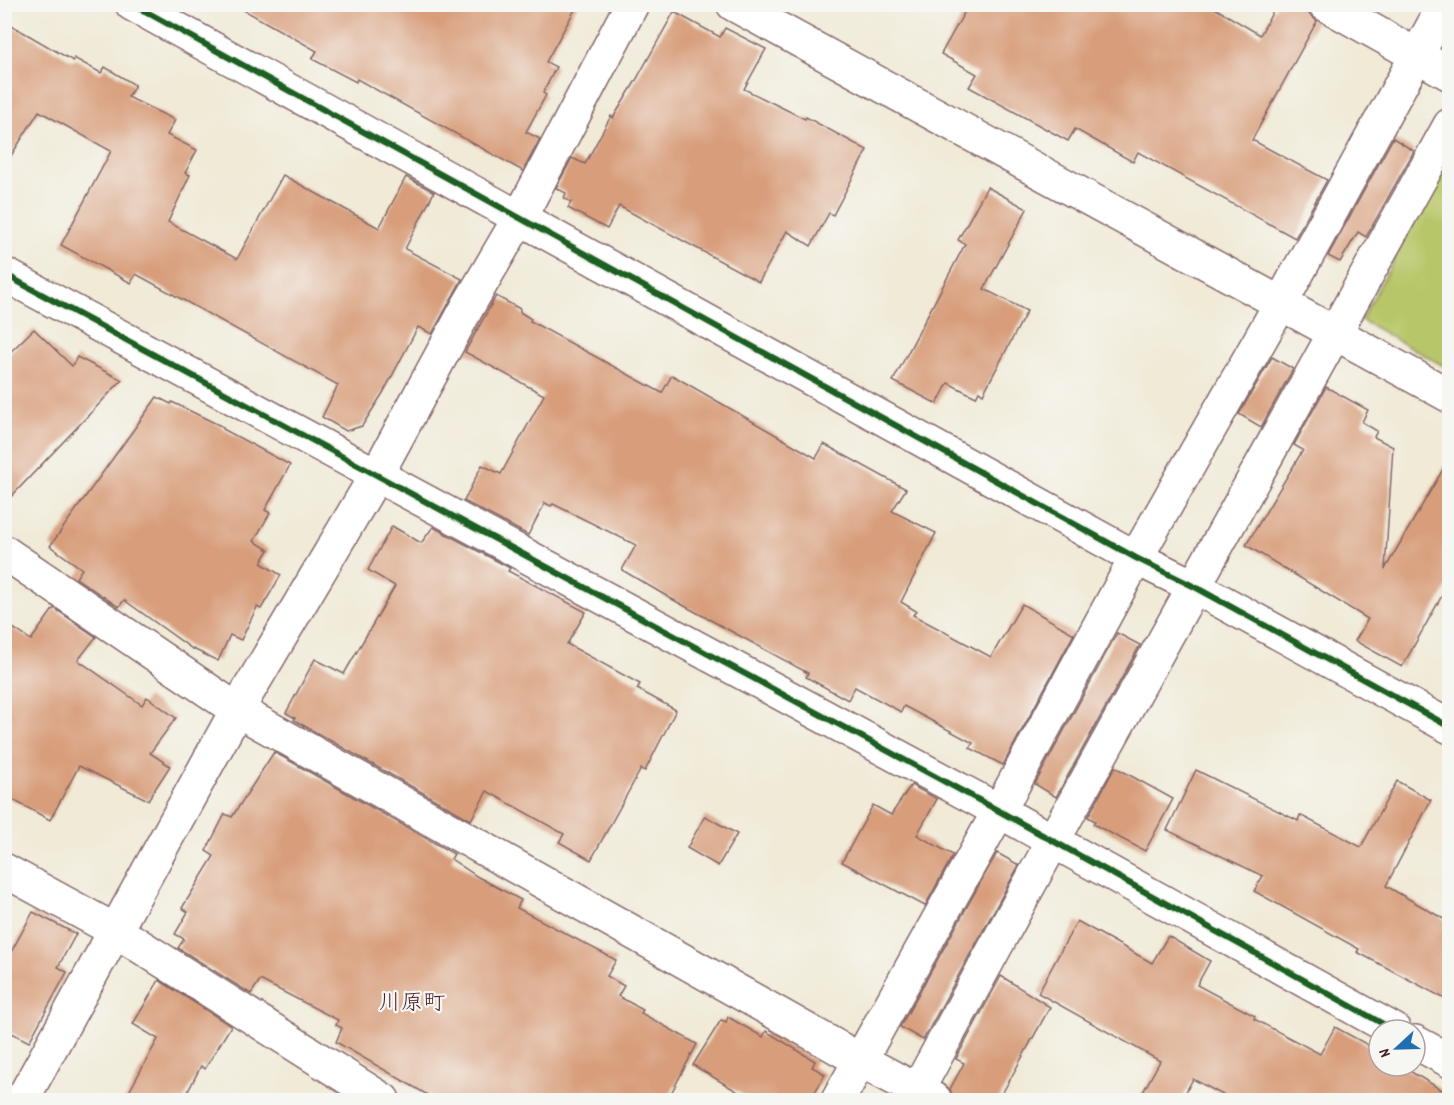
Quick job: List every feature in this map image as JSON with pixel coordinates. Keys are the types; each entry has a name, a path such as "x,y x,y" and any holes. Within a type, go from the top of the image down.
{"street":[{"path":"132,4 1136,558 1195,587 1449,727"},
{"path":"22,1101 237,710 377,474 468,306 520,217 632,4"},
{"path":"733,4 1449,396"},
{"path":"1325,4 1449,74"},
{"path":"838,1101 1136,558 1281,303 1445,4"},
{"path":"4,552 237,710 922,1097 1053,841 1449,125"},
{"path":"4,274 999,811 1372,1018"},
{"path":"4,870 116,931 383,1101"},
{"path":"1427,1049 1449,1061"}],"green space":[{"path":"1449,159 1449,369 1361,320"}],"building":[{"path":"233,4 578,4 546,62 556,67 543,93 546,95 526,132 540,139 523,171 357,79 356,82 312,59 317,51"},
{"path":"969,4 1208,4 1260,35 1277,4 1306,4 1309,14 1317,21 1252,140 1327,180 1295,238 1138,152 1133,162 1075,129 1068,141 969,87 977,74 941,54"},
{"path":"674,12 720,37 725,28 766,49 744,89 805,119 806,117 867,150 833,215 829,213 811,246 787,231 759,282 619,206 607,229 568,208 571,202 564,198 566,193 556,188 572,158 585,164 611,116 613,118 635,82"},
{"path":"4,21 73,61 74,58 101,73 105,67 135,85 128,97 175,120 167,135 197,150 185,173 190,175 168,222 237,259 283,175 379,228 406,177 434,192 405,249 462,279 432,334 418,327 383,393 362,426 346,431 322,417 338,385 136,274 131,283 61,245 111,151 39,111 4,167"},
{"path":"1393,138 1414,151 1366,237 1358,232 1340,262 1328,256"},
{"path":"987,187 1027,209 984,289 1027,311 983,394 979,391 976,397 948,383 937,404 893,381 965,244 958,240"},
{"path":"496,296 520,309 520,312 531,319 530,321 662,393 672,375 816,458 824,444 906,489 892,511 936,533 901,602 916,611 913,615 991,657 1022,604 1074,634 1003,765 970,748 973,743 904,706 901,712 855,687 848,700 806,677 808,673 668,597 622,570 636,545 553,504 551,506 545,503 528,535 464,501 482,465 501,474 544,395 465,352"},
{"path":"34,329 72,366 77,357 122,380 4,504 4,358"},
{"path":"1272,357 1293,369 1261,427 1239,414"},
{"path":"1326,387 1368,410 1362,422 1377,431 1374,437 1393,447 1385,569 1449,459 1449,583 1402,667 1355,641 1368,619 1246,545 1303,450 1294,445"},
{"path":"157,397 223,427 290,465 265,510 270,513 254,541 269,550 261,563 281,575 261,609 257,607 241,640 230,635 218,661 191,648 124,600 119,607 76,578 82,569 50,546"},
{"path":"392,526 421,543 433,527 510,568 508,571 586,612 567,644 640,684 637,689 676,710 645,771 641,769 591,860 559,842 564,834 487,791 471,820 294,720 295,718 286,713 315,659 344,674 395,586 368,570"},
{"path":"54,608 96,637 78,660 142,705 147,697 176,718 150,753 170,766 148,800 79,766 50,820 4,795 4,622 31,640"},
{"path":"1117,633 1140,645 1056,797 1035,784"},
{"path":"274,752 454,854 451,859 478,877 521,900 517,908 616,960 607,976 624,986 618,996 643,1010 641,1013 697,1044 667,1101 438,1101 336,1042 342,1028 336,1025 338,1020 260,980 251,994 178,948 184,939 175,934 188,912 182,908 214,856 206,851 225,814 232,817"},
{"path":"1115,767 1173,799 1145,851 1093,824 1095,821 1088,817"},
{"path":"1196,770 1298,821 1300,815 1361,847 1397,781 1431,800 1386,886 1449,922 1449,1001 1357,952 1359,949 1254,891 1263,876 1167,830"},
{"path":"911,785 937,799 917,835 953,855 925,906 842,862 873,805 891,815"},
{"path":"705,816 737,834 718,866 687,848"},
{"path":"997,853 1019,865 923,1040 900,1027"},
{"path":"33,912 76,934 58,967 67,972 29,1042 4,1029 4,965"},
{"path":"1077,921 1152,963 1168,936 1210,961 1197,985 1255,1016 1254,1019 1320,1054 1335,1027 1367,1044 1367,1078 1422,1078 1449,1094 1449,1101 1234,1101 1193,1079 1181,1101 1138,1101 1160,1061 1038,993"},
{"path":"1001,976 1050,1007 998,1101 954,1101 950,1089 964,1063 956,1059"},
{"path":"159,980 231,1026 205,1069 201,1066 183,1101 124,1101 158,1039 133,1024"},
{"path":"728,1017 763,1037 766,1031 815,1061 812,1067 825,1074 810,1101 753,1101 693,1065 721,1020 726,1022"}],"cycle path":[{"path":"132,4 1136,558 1195,587 1450,727"},
{"path":"4,274 999,811 1372,1018"}],"district":[{"name":"川原町","path":"412,1004"}]}
